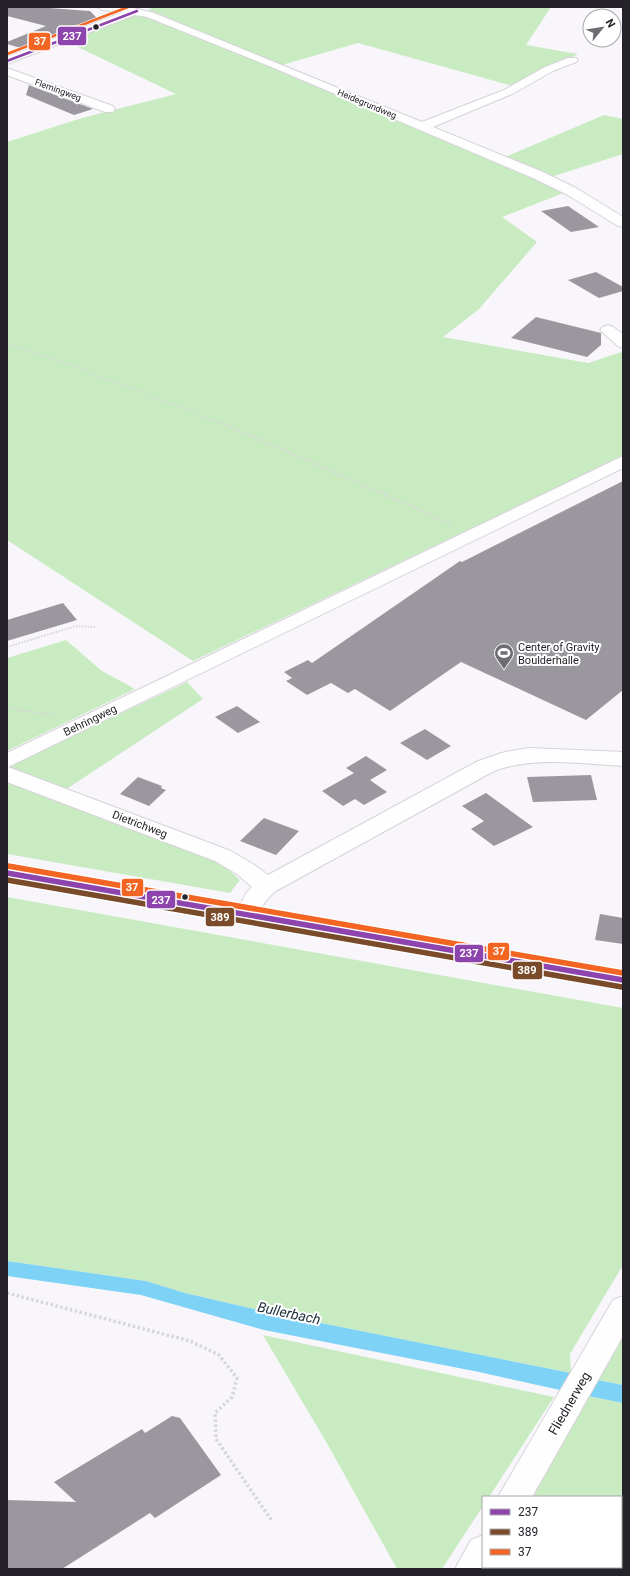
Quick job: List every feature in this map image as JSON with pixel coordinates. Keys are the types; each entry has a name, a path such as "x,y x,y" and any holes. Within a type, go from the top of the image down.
{"street":[{"name":"Heidegrundweg","path":"102,7 137,11 278,66 544,178 571,191 623,223"},
{"path":"7,61 12,55 148,7"},
{"path":"421,126 508,92 549,69 572,60"},
{"name":"Flemingweg","path":"7,71 109,109"},
{"path":"608,330 623,343"},
{"name":"Behringweg","path":"7,761 623,461"},
{"path":"247,914 255,898 266,886 486,766 505,759 539,754 623,760"},
{"name":"Dietrichweg","path":"7,774 223,856 245,868 266,886"},
{"path":"7,872 623,980"},
{"name":"Fliednerweg","path":"515,1496 623,1309"},
{"path":"472,1569 482,1553"}],"path":[{"path":"7,343 52,358 109,381 209,417 474,534"},
{"path":"7,647 76,626 95,627"},
{"path":"7,708 61,716 76,727"},
{"path":"7,1293 190,1341 219,1355 237,1378 232,1397 215,1413 216,1439 272,1521"}],"green space":[{"path":"154,7 551,7 526,45 578,54 516,87 358,43 282,65 148,10"},
{"path":"142,14 275,67 566,192 502,217 537,242 479,309 443,337 588,363 621,352 623,353 623,456 193,661 7,540 7,142 82,118 176,94 65,41 132,15"},
{"path":"604,115 623,119 623,154 551,177 503,158"},
{"path":"66,640 102,671 135,689 7,751 7,658"},
{"path":"187,682 203,699 56,796 219,861 240,880 230,893 7,854 7,767"},
{"path":"7,897 623,1008 623,1265 570,1354 571,1373 271,1313 185,1293 146,1281 7,1261"},
{"path":"263,1335 554,1397 490,1496 482,1496 482,1508 442,1569 397,1569 329,1447"},
{"path":"623,1335 623,1385 598,1380"},
{"path":"588,1396 623,1403 623,1569 490,1569 622,1568 622,1496 531,1496"}],"water":[{"path":"7,1261 146,1281 185,1293 271,1313 571,1373 560,1390 479,1372 264,1330 141,1295 7,1276"},
{"path":"598,1380 623,1385 623,1403 588,1396"}],"building":[{"path":"7,7 35,7 90,11 99,20 24,49 7,44 7,42 46,26 7,16"},
{"path":"29,85 93,109 74,115 26,95"},
{"path":"568,206 599,227 571,232 541,211"},
{"path":"596,272 623,287 623,291 599,298 568,280"},
{"path":"536,317 601,333 601,345 587,357 511,338"},
{"path":"623,481 623,690 586,720 461,662 390,711 355,689 348,693 331,683 307,695 286,681 292,678 284,672 308,660 312,663 460,561 462,562"},
{"path":"63,603 77,620 7,641 7,620"},
{"path":"237,706 260,722 238,733 215,717"},
{"path":"425,729 451,746 427,760 400,743"},
{"path":"366,756 387,770 370,780 387,792 364,805 355,799 343,806 322,791 354,773 346,768"},
{"path":"591,775 597,800 533,802 527,777"},
{"path":"138,777 162,786 161,788 166,790 149,806 120,794"},
{"path":"486,793 533,827 494,846 471,829 484,821 462,806"},
{"path":"264,818 299,831 276,855 240,841"},
{"path":"600,914 623,918 623,944 595,940"},
{"path":"172,1416 180,1418 221,1475 155,1518 150,1513 62,1569 7,1569 7,1500 76,1502 54,1482 142,1429 145,1433"}],"transit line":[{"name":"37","path":"7,54 128,7"},
{"name":"237","path":"7,61 137,11"},
{"name":"37","path":"8,866 623,973"},
{"name":"237","path":"7,873 623,980"},
{"name":"389","path":"7,880 622,987"}],"place":[{"name":"Center of Gravity Boulderhalle","path":"504,670"}],"water label":[{"name":"Bullerbach","path":"289,1313"}]}
